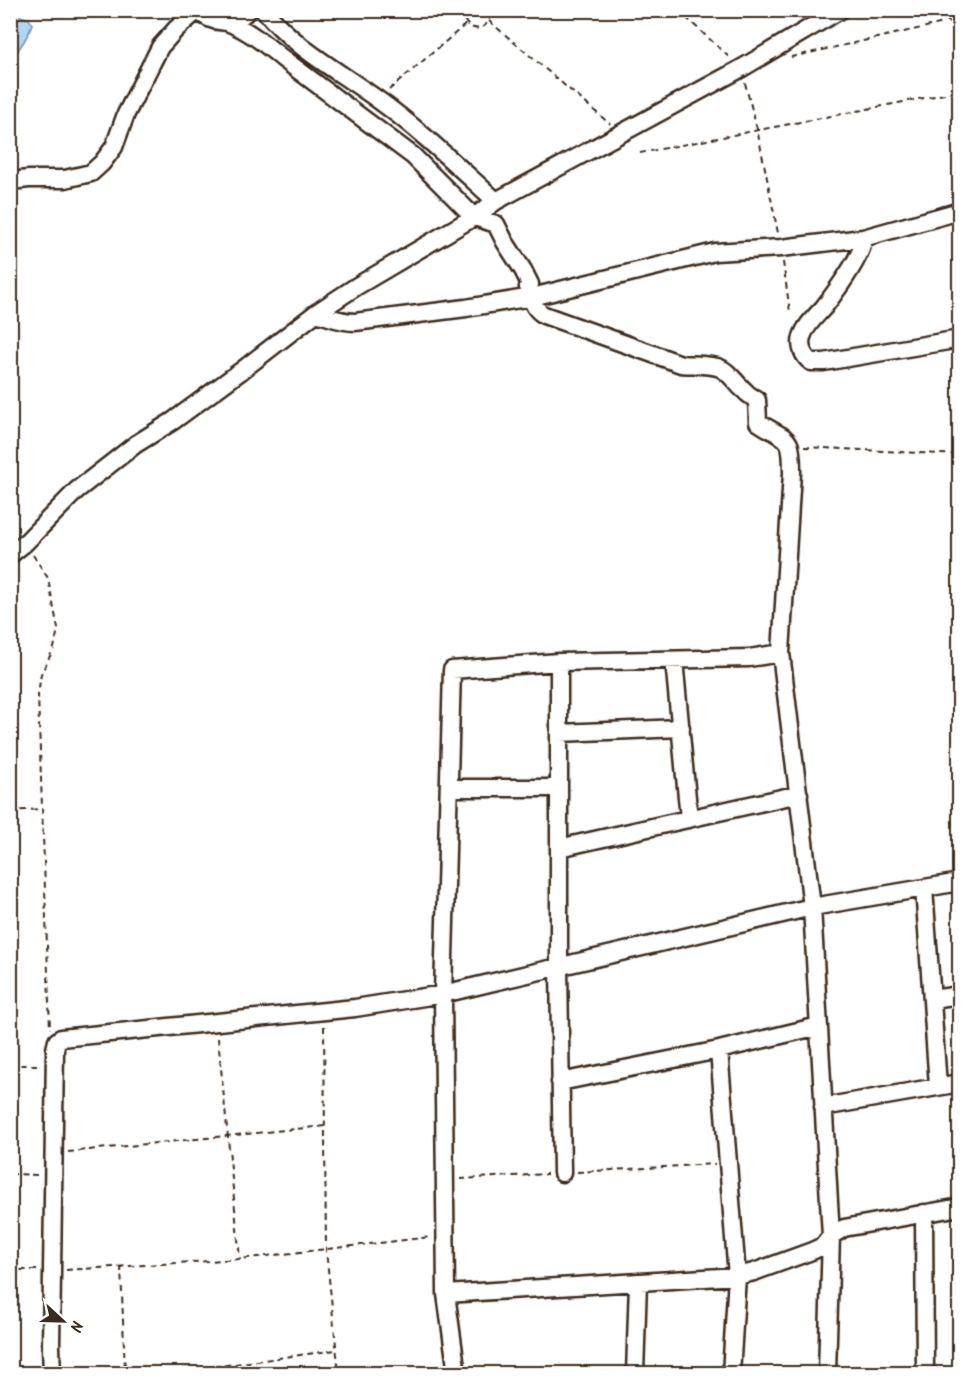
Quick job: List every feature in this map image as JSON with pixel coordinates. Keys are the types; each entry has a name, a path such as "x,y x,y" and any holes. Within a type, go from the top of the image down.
{"street":[{"path":"176,28 179,10"},
{"path":"10,181 65,179 91,173 114,147 126,114 160,47 176,28 197,11 216,22 227,22 237,20 248,10"},
{"path":"264,10 297,44 378,99 434,144 496,201"},
{"path":"10,555 25,543 77,490 136,444 173,421 316,313 357,286 474,217 496,201 742,68 840,10"},
{"path":"950,10 960,19"},
{"path":"227,22 240,27 265,43 413,156 474,217 496,224 526,275 530,284 528,287 533,305 537,311 681,364 711,365 721,368 746,393 757,399 758,422 784,437 791,446 792,473 781,653 812,907 831,1236 827,1374"},
{"path":"316,313 346,322 466,308 532,297 715,252 781,248 863,238 960,211"},
{"path":"863,238 864,243 854,263 807,327 801,339 806,358 812,362 824,362 960,339"},
{"path":"457,1374 446,1294 443,994 453,670 559,662 749,658 781,653"},
{"path":"674,660 689,819"},
{"path":"559,662 562,1173"},
{"path":"559,733 681,728"},
{"path":"449,788 559,788"},
{"path":"559,848 799,794"},
{"path":"52,1374 55,1065 56,1045 61,1038 355,1008 443,994 812,907 960,882"},
{"path":"924,888 938,1086"},
{"path":"932,999 960,995"},
{"path":"560,1082 719,1050 819,1026"},
{"path":"719,1050 737,1276 731,1374"},
{"path":"824,1107 960,1083"},
{"path":"446,1294 737,1276 812,1251 823,1246 831,1236 844,1228 960,1207"},
{"path":"924,1213 925,1374"},
{"path":"635,1374 638,1282"}],"path":[{"path":"463,10 462,17 466,24 474,28 482,27 489,21 490,10"},
{"path":"678,10 742,68 781,248 790,312"},
{"path":"788,58 960,19"},
{"path":"489,21 622,134"},
{"path":"378,99 466,24"},
{"path":"640,153 960,91"},
{"path":"791,446 960,455"},
{"path":"25,543 48,578 58,629 54,648 45,664 38,695 49,1024 51,1032 58,1040"},
{"path":"10,811 42,809"},
{"path":"323,1011 326,1250 339,1374"},
{"path":"216,1022 240,1259"},
{"path":"10,1065 55,1065"},
{"path":"54,1153 325,1126"},
{"path":"445,1180 729,1163"},
{"path":"10,1174 54,1175"},
{"path":"10,1270 52,1270 240,1259 445,1236"},
{"path":"122,1266 125,1374"},
{"path":"130,1374 220,1366 336,1350"}],"water":[{"path":"11,12 29,19 32,24 11,62"}]}
